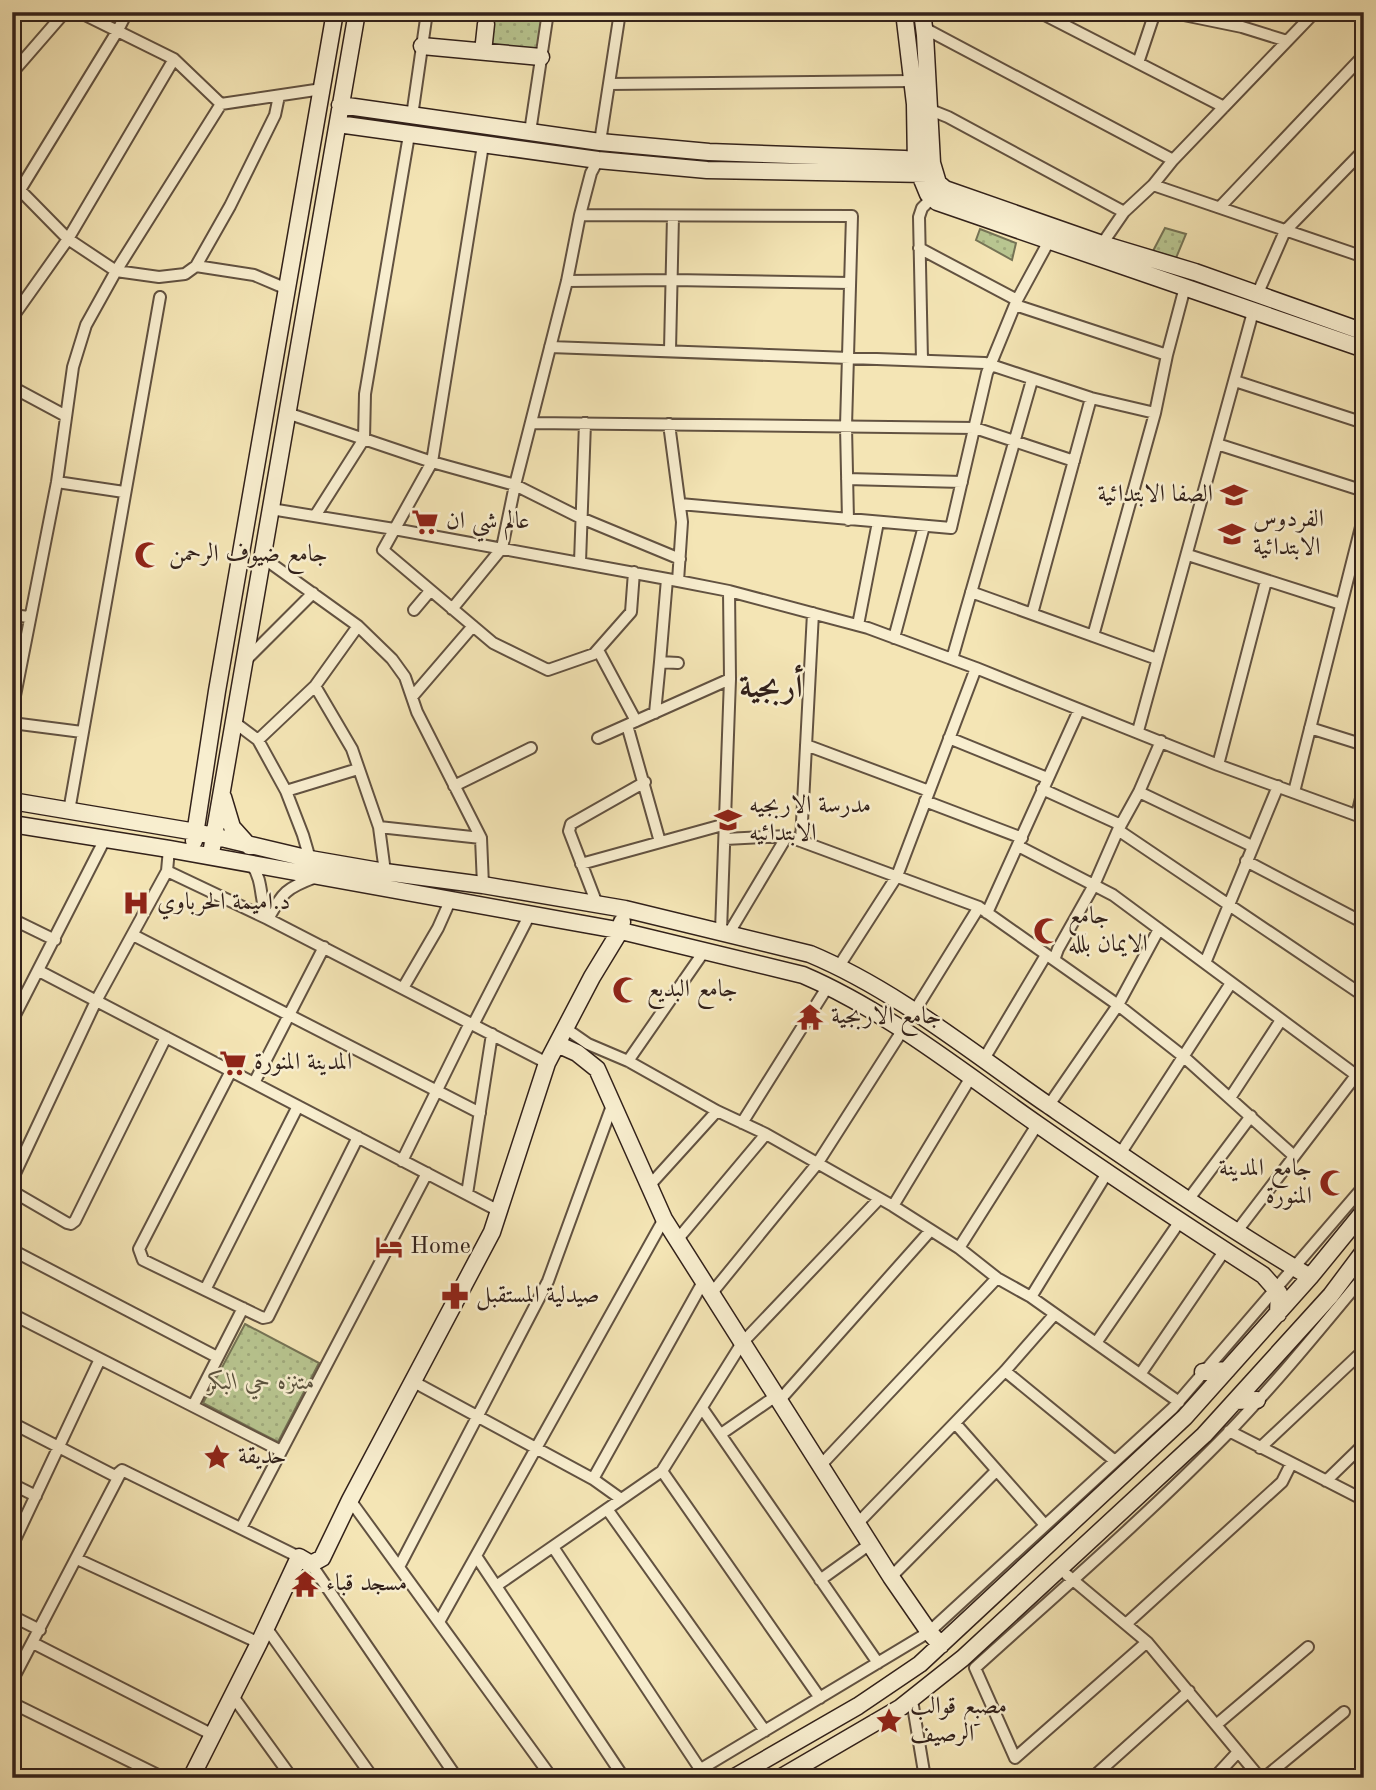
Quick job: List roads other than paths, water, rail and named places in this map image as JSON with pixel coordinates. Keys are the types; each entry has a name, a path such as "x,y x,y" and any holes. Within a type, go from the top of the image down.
{"main road":[{"path":"210,857 357,12"},
{"path":"904,12 928,194 937,202 1049,241 1102,244 1195,272 1364,332"},
{"path":"192,854 264,420 323,89 331,13"},
{"path":"923,20 928,109 926,168 945,189 1185,287 1364,348"},
{"path":"483,52 486,23"},
{"path":"422,46 541,57"},
{"path":"340,106 600,142 926,168"},
{"path":"338,124 598,160 707,170 926,168"},
{"path":"272,375 276,383 282,386 288,385 294,377"},
{"path":"264,420 270,413 277,412 286,419"},
{"path":"208,749 228,752"},
{"path":"222,789 232,827 249,846"},
{"path":"155,825 176,825 190,819 201,796"},
{"path":"12,801 196,832 310,859 625,909 810,954 839,966 914,1012 1188,1200 1310,1277"},
{"path":"12,824 169,849 620,932 803,975 828,986 902,1031 1107,1173 1264,1275 1276,1288 1280,1303 1278,1314"},
{"path":"195,1775 265,1626 305,1561 322,1558 492,1232 547,1063 592,977 620,932 625,909"},
{"path":"557,1044 591,1062 597,1069 664,1219 891,1577 941,1645"},
{"path":"733,1778 888,1687 941,1645 1182,1409 1227,1370 1364,1212"},
{"path":"1231,1255 1243,1236"},
{"path":"780,1778 900,1708 1067,1575 1204,1436 1331,1294 1364,1251"},
{"path":"1203,1372 1227,1370"},
{"path":"1235,1401 1257,1400"},
{"path":"1182,1409 1204,1436"}],"street":[{"path":"12,73 65,12"},
{"path":"79,12 174,59 221,104"},
{"path":"12,203 16,186 127,12"},
{"path":"412,117 427,12"},
{"path":"530,132 548,12"},
{"path":"600,142 620,13 778,12"},
{"path":"1138,63 1155,12"},
{"path":"1169,12 1242,27 1287,41"},
{"path":"1102,244 1124,212 1153,185 1315,12"},
{"path":"1044,13 1224,107"},
{"path":"923,20 1174,160"},
{"path":"1220,206 1364,55"},
{"path":"12,318 68,239 174,59"},
{"path":"609,85 913,81"},
{"path":"12,711 17,655 29,617 57,482 73,367 86,325 116,271 221,104 323,89"},
{"path":"16,186 68,239 116,271 159,277 185,274 196,266 230,206 275,115 279,96"},
{"path":"928,109 948,117 1124,212"},
{"path":"315,516 364,439 365,394 409,135"},
{"path":"483,145 432,462 383,550 493,643 548,670 594,654 598,650 631,612 634,572"},
{"path":"1257,295 1285,232 1364,150"},
{"path":"452,609 502,548 515,485 567,281 580,215 591,173 598,160"},
{"path":"1153,185 1220,206 1285,232 1362,253"},
{"path":"922,360 919,217 922,208 932,198"},
{"path":"580,215 852,216 846,426 848,520"},
{"path":"670,350 673,216"},
{"path":"680,504 951,528 991,365 1016,303 1049,241"},
{"path":"919,248 1016,303 1167,355"},
{"path":"196,266 254,275 287,289"},
{"path":"567,281 850,283"},
{"path":"1093,636 1155,413 1185,287"},
{"path":"69,811 160,297"},
{"path":"1138,731 1253,312"},
{"path":"550,347 922,360 991,365 1091,398 1155,413"},
{"path":"952,659 1032,380"},
{"path":"1235,381 1364,422"},
{"path":"12,387 66,416"},
{"path":"1032,614 1091,398"},
{"path":"286,419 364,439 432,462 515,485 581,518 680,559"},
{"path":"531,423 975,428 1074,461"},
{"path":"580,562 585,423"},
{"path":"655,713 672,580 680,559 682,522 669,424"},
{"path":"1217,444 1364,492"},
{"path":"847,479 962,482"},
{"path":"57,482 124,492"},
{"path":"271,509 502,548 729,591 858,625 1138,731 1218,765 1360,816 1364,786"},
{"path":"1294,792 1341,604 1359,555 1364,515"},
{"path":"858,625 878,523"},
{"path":"894,638 924,526"},
{"path":"1188,555 1341,604"},
{"path":"262,557 358,626 392,659 405,677 412,698 481,838 483,885"},
{"path":"1218,765 1266,581"},
{"path":"414,610 430,591"},
{"path":"725,932 729,591"},
{"path":"971,592 1157,659"},
{"path":"244,662 313,593"},
{"path":"801,841 813,613"},
{"path":"12,615 29,617"},
{"path":"258,740 315,686 358,626"},
{"path":"412,698 473,626"},
{"path":"598,650 632,723 660,842"},
{"path":"660,662 678,663"},
{"path":"839,966 897,876 975,668"},
{"path":"598,738 730,680"},
{"path":"315,686 352,749 379,827 385,872"},
{"path":"914,1012 983,910 1020,842 1079,710"},
{"path":"234,722 258,740 286,791 310,859"},
{"path":"12,723 82,732"},
{"path":"1310,728 1364,745"},
{"path":"949,738 1045,783 1119,827 1364,996"},
{"path":"984,1059 1050,957 1058,950 1094,886 1161,741"},
{"path":"806,745 927,796 1020,842 1112,895 1356,1075"},
{"path":"454,786 531,748"},
{"path":"286,791 358,769"},
{"path":"597,905 569,831 571,824 645,782"},
{"path":"1205,963 1278,786"},
{"path":"1139,792 1252,846"},
{"path":"580,864 726,824"},
{"path":"379,827 481,838"},
{"path":"725,839 787,836 983,910 1118,1005 1184,1057 1294,1156"},
{"path":"725,932 787,836"},
{"path":"12,1021 105,839"},
{"path":"12,1180 96,1000 167,871 169,849"},
{"path":"1246,861 1364,923"},
{"path":"252,865 262,887 261,906 268,919"},
{"path":"167,871 324,947 547,1063"},
{"path":"268,919 282,895 297,884 318,877"},
{"path":"403,988 438,928 450,901"},
{"path":"402,1161 436,1090 529,916"},
{"path":"12,919 55,940"},
{"path":"1049,1105 1118,1005 1159,929"},
{"path":"133,935 480,1113"},
{"path":"254,1083 324,947"},
{"path":"628,1062 705,950"},
{"path":"39,971 499,1211"},
{"path":"1120,1154 1231,983"},
{"path":"742,1123 828,986"},
{"path":"1230,1098 1281,1020"},
{"path":"565,1028 588,1044 766,1134 893,1206 1142,1373 1182,1409"},
{"path":"593,1479 707,1288 817,1164 902,1031"},
{"path":"467,1194 492,1034"},
{"path":"12,1191 66,1223 75,1221 166,1037"},
{"path":"1243,1236 1294,1156 1364,1065"},
{"path":"231,1071 139,1249 143,1260 263,1318 272,1314 358,1138"},
{"path":"893,1206 971,1077"},
{"path":"399,1567 548,1281 613,1103"},
{"path":"205,1290 298,1106"},
{"path":"649,1186 717,1111"},
{"path":"1188,1200 1251,1116"},
{"path":"959,1248 1037,1125"},
{"path":"677,1240 766,1134"},
{"path":"241,1528 427,1173"},
{"path":"1031,1297 1107,1173"},
{"path":"686,1778 929,1632 1115,1461 1182,1409 1203,1372 1364,1186"},
{"path":"496,1586 662,1471 742,1343 879,1199"},
{"path":"439,1622 664,1219"},
{"path":"1096,1343 1180,1221"},
{"path":"720,1434 778,1399 930,1231"},
{"path":"12,1250 217,1357"},
{"path":"1142,1373 1231,1255"},
{"path":"1147,1642 1015,1758 975,1668 1067,1575 1229,1431 1364,1276"},
{"path":"820,1466 997,1278"},
{"path":"193,1406 243,1308"},
{"path":"12,1314 281,1451"},
{"path":"857,1524 1054,1315"},
{"path":"1260,1448 1364,1350"},
{"path":"12,1546 100,1359"},
{"path":"1004,1371 1115,1461"},
{"path":"414,1382 535,1450 593,1479 621,1499"},
{"path":"702,1408 878,1663"},
{"path":"12,1423 115,1476 122,1470"},
{"path":"955,1423 1045,1525"},
{"path":"1229,1431 1364,1500"},
{"path":"1326,1481 1364,1444"},
{"path":"1126,1624 1282,1482 1292,1464"},
{"path":"122,1470 305,1561 457,1778"},
{"path":"12,1681 122,1470"},
{"path":"662,1471 820,1698"},
{"path":"891,1577 996,1471"},
{"path":"13,1486 36,1496"},
{"path":"350,1500 550,1774 537,1778"},
{"path":"607,1509 765,1731"},
{"path":"820,1580 870,1544"},
{"path":"553,1547 700,1769"},
{"path":"476,1556 624,1778"},
{"path":"76,1559 259,1643"},
{"path":"1067,1575 1147,1642 1262,1778 1344,1712"},
{"path":"12,1616 40,1630"},
{"path":"265,1626 373,1778"},
{"path":"33,1643 213,1735"},
{"path":"1216,1724 1308,1647"},
{"path":"1092,1778 1189,1691"},
{"path":"232,1695 292,1778"},
{"path":"12,1703 164,1778"},
{"path":"913,1706 925,1778"},
{"path":"1214,1778 1238,1752"}],"place":[{"name":"الصفا الابتدائية","path":"1234,495"},
{"name":"عالم شي ان","path":"425,522"},
{"name":"الفردوس الابتدائية","path":"1232,534"},
{"name":"جامع ضيوف الرحمن","path":"148,555"},
{"name":"مدرسة الاربجيه الابتدائيه","path":"728,820"},
{"name":"د.اميمة الحرباوي","path":"136,903"},
{"name":"جامع الايمان بلله","path":"1047,931"},
{"name":"جامع البديع","path":"626,990"},
{"name":"جامع الاربجية","path":"810,1017"},
{"name":"المدينة المنورة","path":"233,1063"},
{"name":"جامع المدينة المنورة","path":"1333,1183"},
{"name":"Home","path":"389,1247"},
{"name":"صيدلية المستقبل","path":"455,1296"},
{"name":"حديقة","path":"217,1457"},
{"name":"مسجد قباء","path":"305,1584"},
{"name":"مصبع قوالب الرصيف","path":"889,1721"}],"district":[{"name":"أربجية","path":"771,689"}],"park label":[{"name":"متنزه حي البكر","path":"261,1383"}]}
